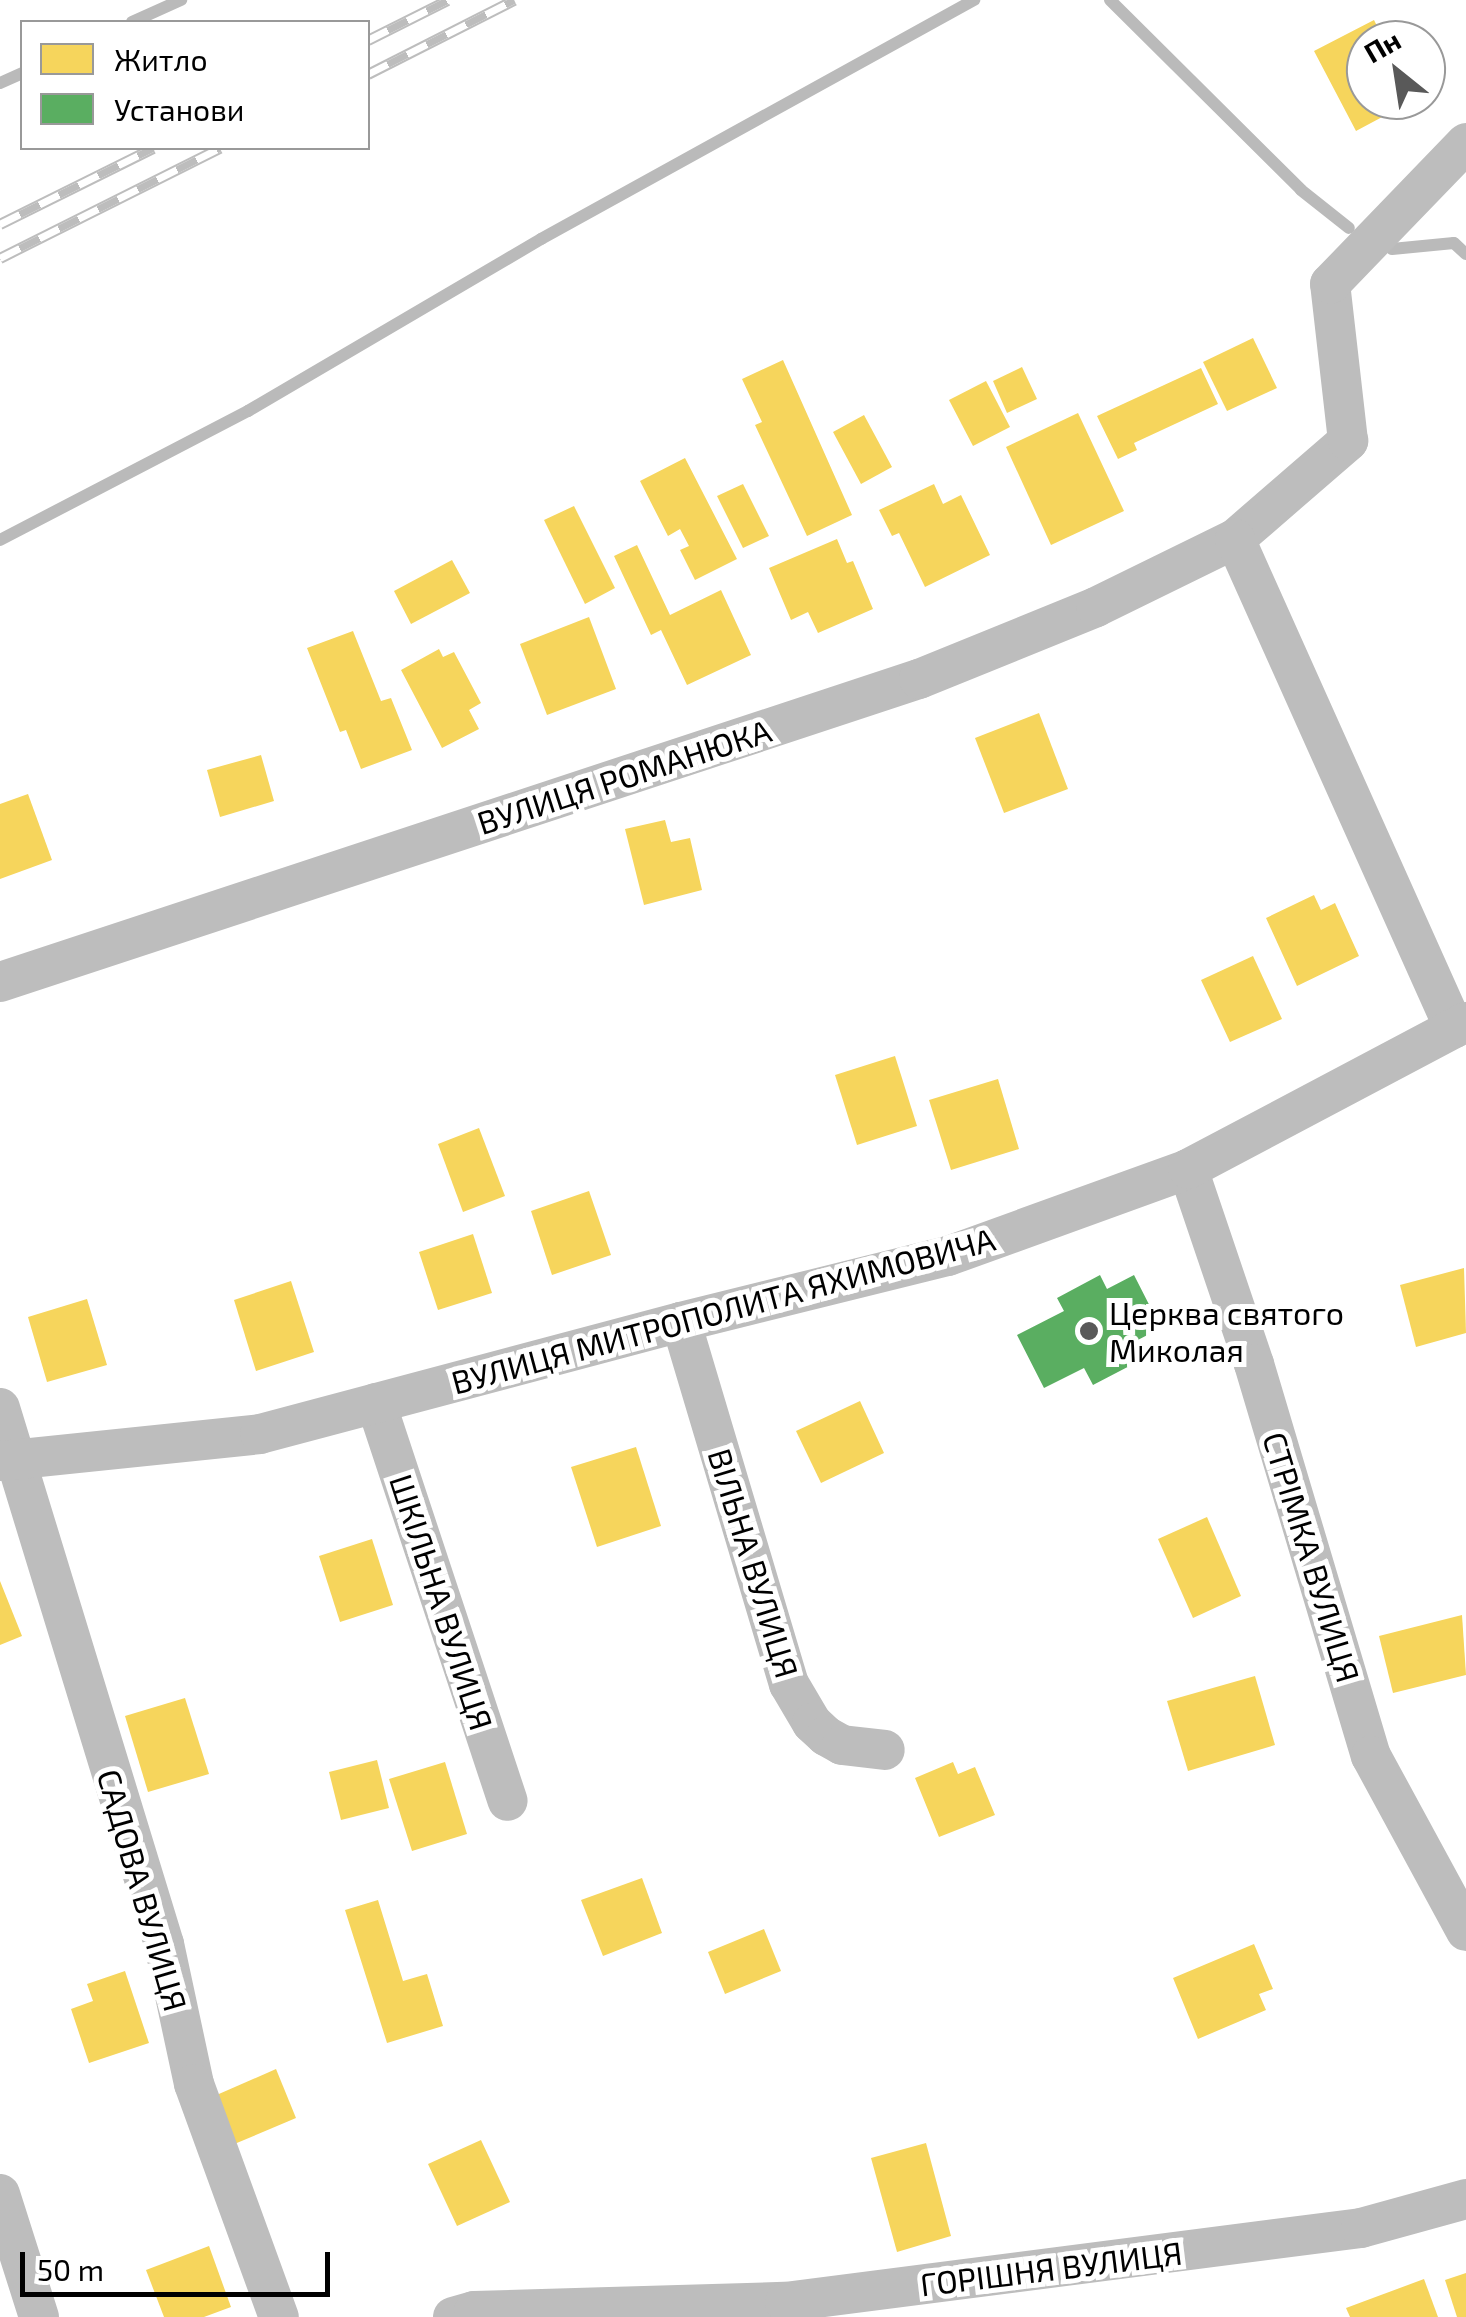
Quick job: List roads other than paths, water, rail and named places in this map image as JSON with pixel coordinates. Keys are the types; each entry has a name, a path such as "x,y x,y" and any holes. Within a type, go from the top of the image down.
{"street":[{"name":"ВУЛИЦЯ РОМАНЮКА","path":"0,982 919,679 1096,607 1235,539 1348,440 1330,284 1466,143"},
{"path":"1235,539 1460,1025"},
{"name":"ВУЛИЦЯ МИТРОПОЛИТА ЯХИМОВИЧА","path":"7,1461 260,1434 948,1256 1188,1170 1460,1025"},
{"name":"СТРІМКА ВУЛИЦЯ","path":"1188,1170 1254,1364 1371,1756 1466,1931"},
{"name":"ВІЛЬНА ВУЛИЦЯ","path":"681,1322 789,1684 812,1723 826,1736 842,1745 885,1750"},
{"name":"ШКІЛЬНА ВУЛИЦЯ","path":"376,1403 508,1801"},
{"path":"0,1408 7,1461"},
{"name":"САДОВА ВУЛИЦЯ","path":"7,1461 164,1944 194,2084 279,2317"},
{"path":"0,2194 39,2317"},
{"name":"ГОРІШНЯ ВУЛИЦЯ","path":"454,2317 474,2310 785,2302 1362,2228 1466,2199"}],"waterway":[{"path":"136,20 181,0"},
{"path":"0,540 248,411 541,239 974,0"},
{"path":"1110,0 1301,190 1349,228"},
{"path":"0,83 20,74"},
{"path":"1392,249 1454,243 1466,254"}],"railway":[{"path":"370,39 448,0"},
{"path":"370,73 514,0"},
{"path":"0,224 149,150"},
{"path":"0,258 216,150"}],"place":[{"name":"Церква святого Миколая","path":"1089,1331"}]}
